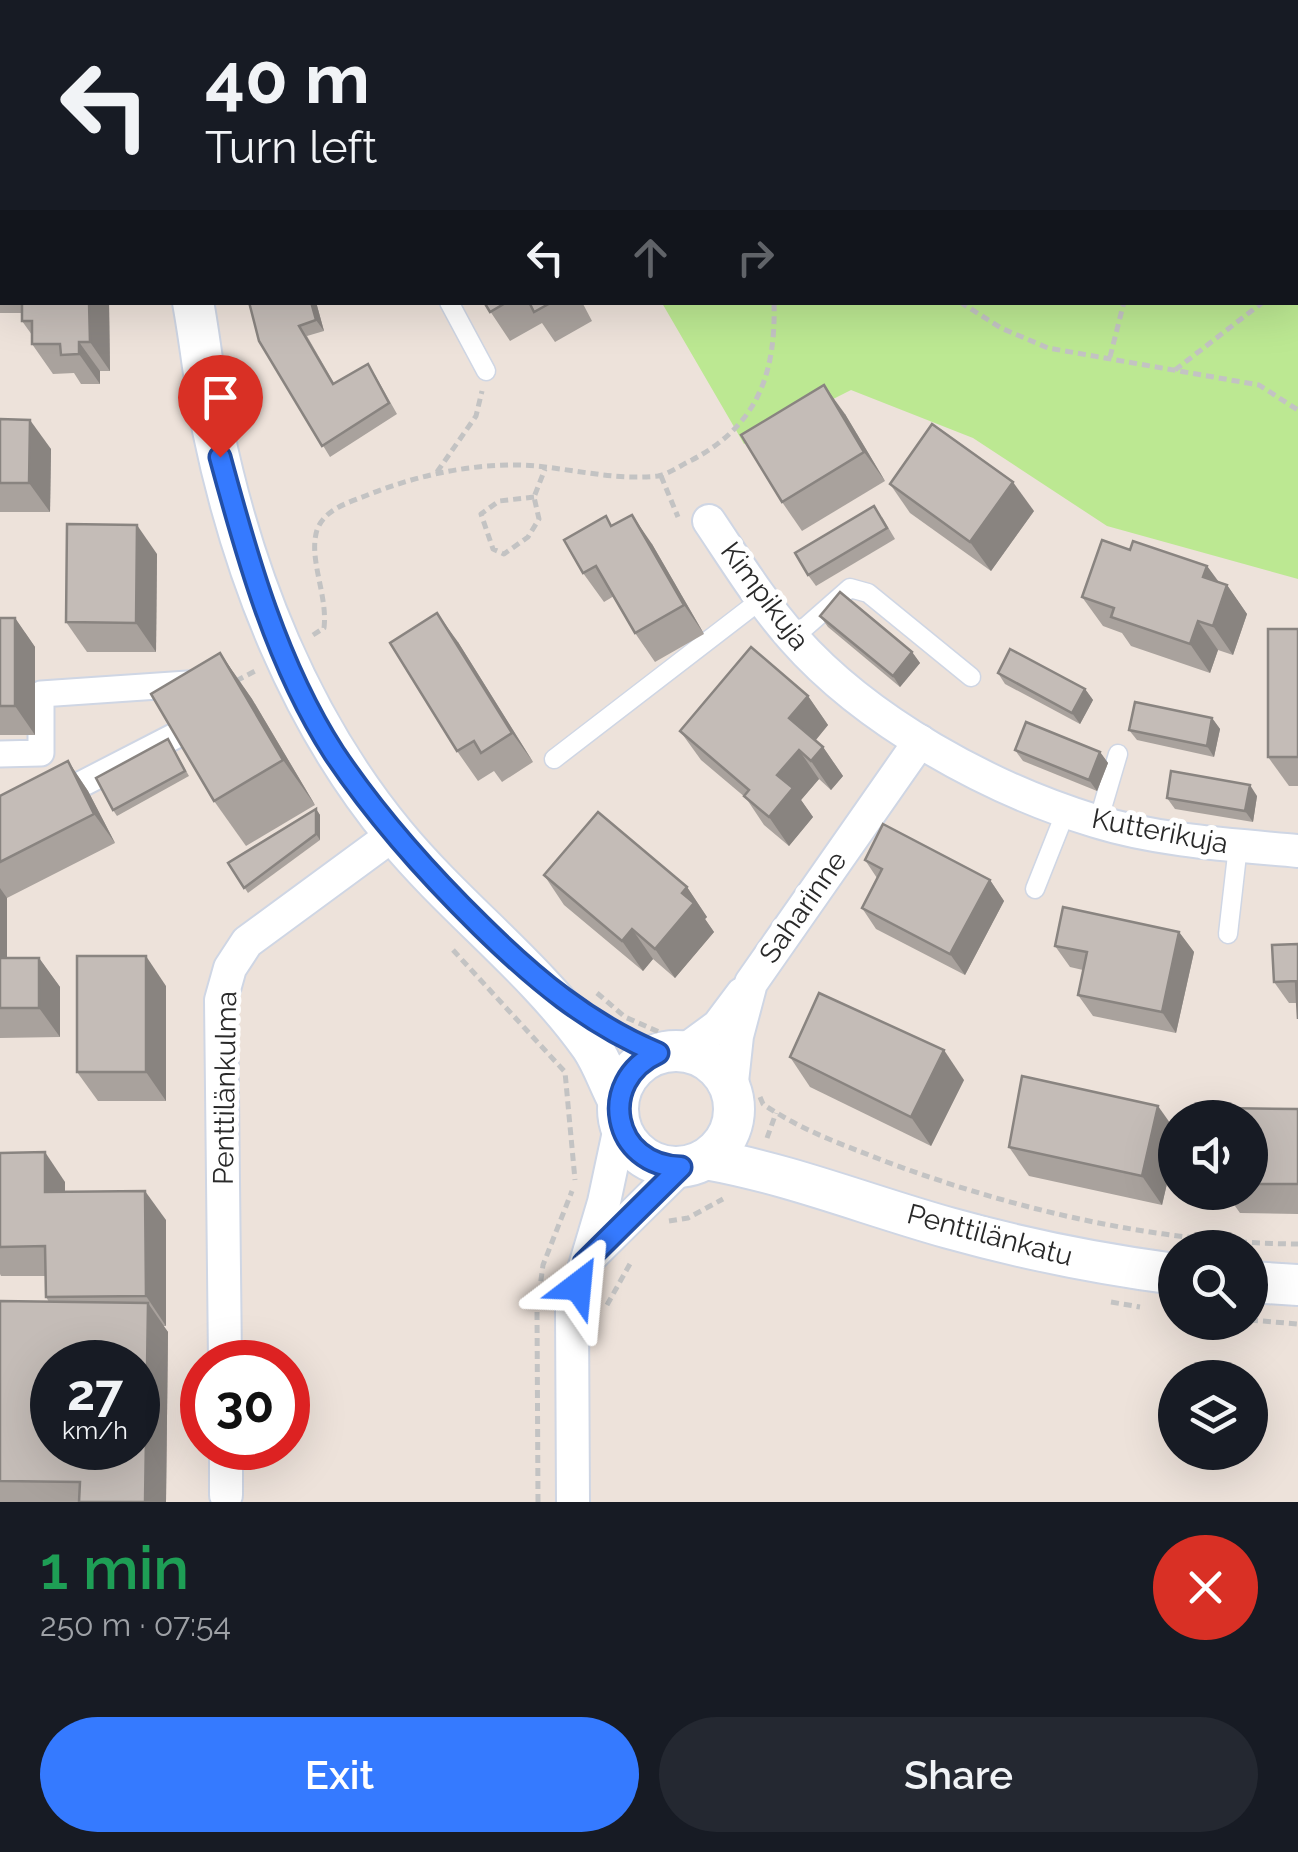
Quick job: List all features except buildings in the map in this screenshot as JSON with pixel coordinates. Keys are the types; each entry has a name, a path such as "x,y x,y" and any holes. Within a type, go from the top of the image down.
{"street":[{"path":"193,305 213,429 257,584 284,654 333,751 394,834 531,975 593,1048 619,1114 643,1158 693,1163"},
{"name":"Kimpikuja","path":"697,525 793,638 857,695 920,740"},
{"path":"0,754 41,754 41,694 201,682 222,712 0,826"},
{"name":"Kutterikuja","path":"920,740 1008,790 1098,822 1238,846 1298,851"},
{"name":"Saharinne","path":"740,1098 736,1036 750,983 920,740"},
{"name":"Penttilänkulma","path":"225,1340 221,1000 230,968 247,942 394,834"},
{"path":"531,975 609,1033 670,1045 718,1068 808,1181"},
{"path":"572,1502 572,1310 619,1114 636,1066 670,1045 718,1026 750,983"},
{"path":"584,1263 693,1163 724,1141 740,1098"},
{"name":"Penttilänkatu","path":"693,1163 808,1181 946,1227 1046,1252 1158,1271"},
{"path":"1268,1283 1298,1285"},
{"path":"226,1470 226,1496"}],"lane":[{"path":"452,305 486,371"},
{"path":"793,638 850,588 868,592 972,677"},
{"path":"554,758 762,599"},
{"path":"1098,822 1118,754"},
{"path":"1035,889 1066,811"},
{"path":"1228,934 1238,846"}],"path":[{"path":"306,640 324,628 327,605 315,556 318,529 336,508 396,484 436,474 522,466 594,476 661,476 713,449 751,411 775,352 774,305"},
{"path":"965,305 1001,328 1048,348 1259,386 1298,410"},
{"path":"1110,357 1123,305"},
{"path":"1175,370 1259,305"},
{"path":"436,474 476,416 486,371"},
{"path":"534,497 499,501 482,514 493,550 504,554 528,538 539,519 534,497 545,469"},
{"path":"661,476 697,525"},
{"path":"583,981 625,1017 656,1032 670,1045"},
{"path":"740,1098 763,1104 810,1133 962,1189 1133,1230 1216,1242 1298,1244"},
{"path":"600,1320 634,1256"},
{"path":"538,1502 537,1309 543,1265"},
{"path":"1268,1322 1298,1324"}],"green space":[{"path":"663,305 1298,305 1298,579 1107,526 973,438 851,390 744,444"}],"route":[{"path":"220,457 257,584 284,654 333,751 394,834 447,893 531,975 609,1033 658,1053 646,1058 627,1076 617,1114 625,1138 643,1158 681,1167 584,1263 578,1286"}]}
